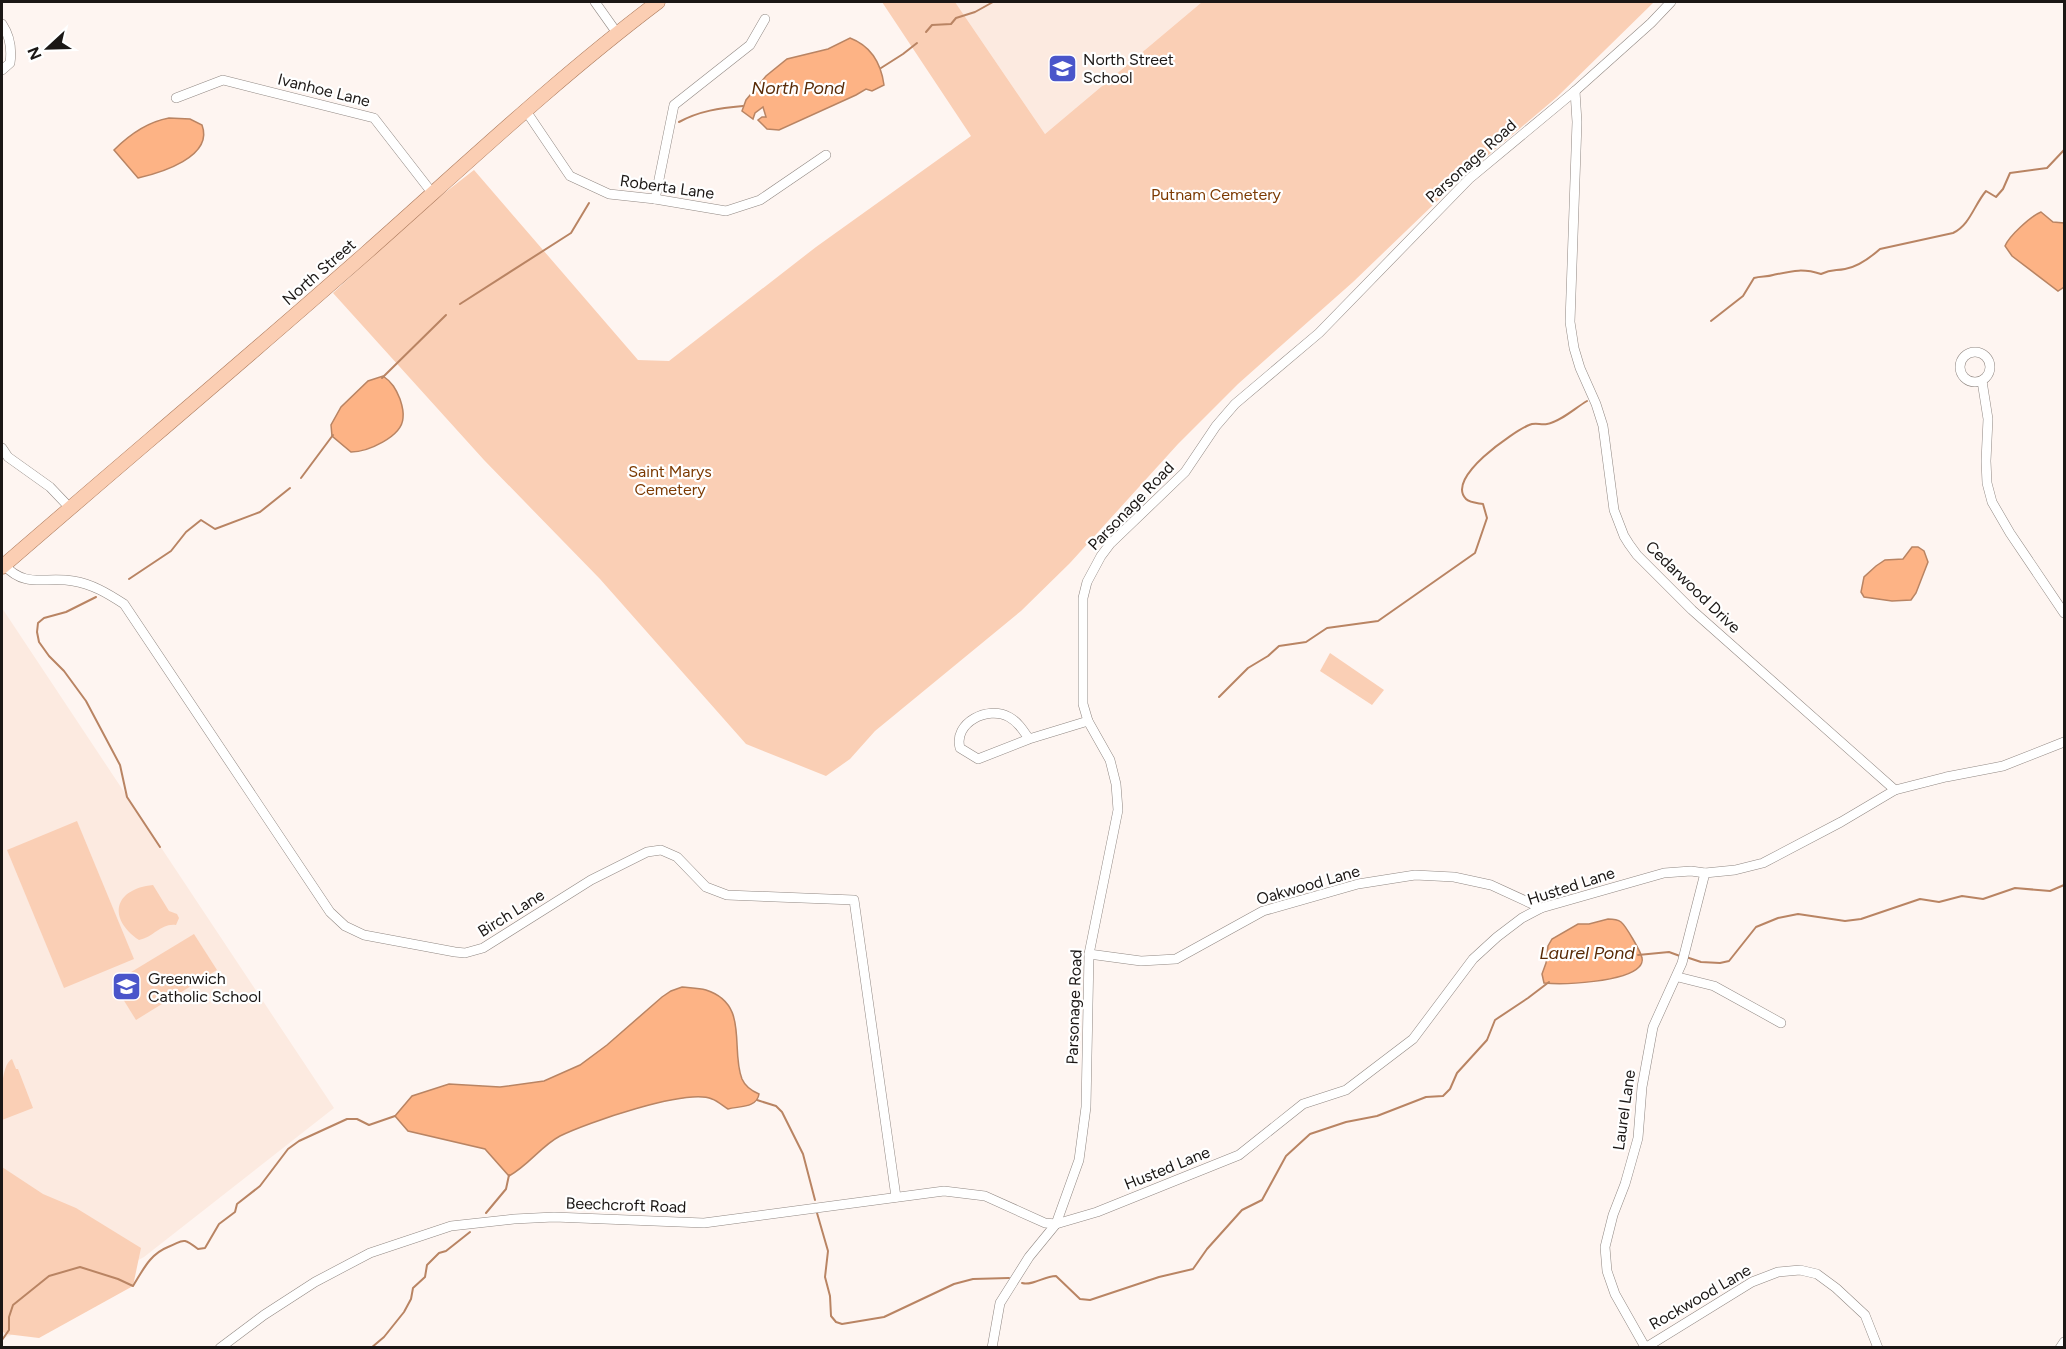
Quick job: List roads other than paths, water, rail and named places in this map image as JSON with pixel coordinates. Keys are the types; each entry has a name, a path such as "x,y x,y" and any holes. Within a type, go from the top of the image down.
{"main road":[{"name":"North Street","path":"3,566 526,111 617,33 658,2"}],"street":[{"path":"595,2 617,33"},
{"name":"Parsonage Road","path":"992,1347 1000,1303 1029,1257 1056,1224 1079,1160 1086,1107 1089,954 1118,810 1116,784 1110,760 1088,721 1083,704 1083,598 1087,582 1110,544 1185,472 1216,426 1235,404 1319,333 1469,179 1575,91 1651,23 1671,2"},
{"path":"655,199 674,105 750,45 765,20"},
{"path":"2,24 12,49 10,63 2,70"},
{"name":"Ivanhoe Lane","path":"176,98 223,80 374,118 433,194"},
{"name":"Cedarwood Drive","path":"1575,91 1577,122 1570,322 1577,358 1603,426 1614,510 1623,536 1637,555 1692,610 1895,790"},
{"name":"Roberta Lane","path":"526,111 570,176 609,194 726,211 760,200 826,155"},
{"path":"1982,381 1989,419 1986,461 1987,483 1992,502 2064,613"},
{"path":"2,448 8,457 50,487 70,508"},
{"name":"Birch Lane","path":"3,566 26,580 72,580 98,588 124,604 330,912 345,926 364,935 455,952 475,951 591,880 647,852 661,850 677,857 706,887 727,895 854,900 896,1197"},
{"path":"1029,739 1019,724 1007,716 990,715 972,720 962,728 958,740 960,748 978,759 1029,739 1088,721"},
{"name":"Husted Lane","path":"1056,1224 1097,1212 1239,1155 1303,1104 1346,1090 1413,1039 1473,959 1522,918 1541,908 1664,873 1735,870 1762,863 1895,790 2003,766 2064,742"},
{"name":"Laurel Lane","path":"1645,1347 1615,1294 1607,1272 1605,1246 1612,1215 1638,1138 1642,1087 1653,1027 1678,977 1705,873"},
{"name":"Oakwood Lane","path":"1089,954 1141,961 1176,959 1263,911 1358,884 1415,875 1454,876 1491,885 1541,908"},
{"path":"1678,977 1714,986 1781,1023"},
{"name":"Beechcroft Road","path":"220,1347 264,1314 315,1281 370,1253 451,1226 554,1217 704,1223 944,1191 985,1196 1045,1223 1056,1224"},
{"name":"Rockwood Lane","path":"1645,1347 1752,1282 1778,1272 1800,1270 1817,1274 1865,1315 1878,1347"},
{"path":"2060,1347 2064,1342"}],"water":[{"name":"North Pond","path":"850,38 864,46 874,56 884,85 872,91 866,89 779,130 767,129 758,120 766,117 763,107 755,113 753,119 742,111 746,100 766,76 787,59 828,49"},
{"path":"169,118 190,119 202,125 204,136 200,146 183,162 138,178 114,150 139,130 153,122"},
{"path":"2041,212 2053,222 2064,223 2064,287 2058,291 2012,256 2005,246 2021,227"},
{"path":"383,376 393,386 400,399 403,413 401,425 383,442 351,452 332,436 331,425 341,407 368,381"},
{"path":"1912,547 1918,547 1924,551 1928,562 1911,600 1892,601 1864,597 1861,592 1864,577 1885,560 1903,559"},
{"name":"Laurel Pond","path":"1608,919 1621,922 1630,934 1642,958 1639,967 1632,972 1608,979 1579,983 1544,983 1542,974 1548,946 1552,939 1578,924 1589,924"},
{"path":"682,987 706,990 720,997 728,1006 734,1016 742,1079 749,1088 759,1094 755,1102 747,1106 728,1109 714,1100 699,1097 681,1098 636,1108 560,1136 509,1176 485,1149 408,1131 395,1116 412,1096 449,1084 500,1087 544,1081 580,1065 607,1045 662,997"}],"waterway":[{"path":"926,32 932,25 951,24 956,18 975,12 993,2"},
{"path":"881,68 917,43"},
{"path":"679,122 694,115 743,106"},
{"path":"1711,321 1743,296 1754,278 1786,272 1808,271 1821,274 1845,269 1864,261 1880,249 1953,233 1968,220 1986,191 1996,197 2003,189 2010,173 2047,168 2064,150"},
{"path":"460,304 571,233 589,203"},
{"path":"382,378 446,315"},
{"path":"1219,697 1248,668 1279,646 1306,642 1327,628 1378,621 1475,553 1487,518 1483,504 1466,499 1462,490 1472,468 1496,446 1521,429 1531,424 1547,424 1557,421 1587,401"},
{"path":"301,478 333,435"},
{"path":"129,579 171,551 186,532 201,520 215,529 260,512 290,488"},
{"path":"96,597 66,612 44,618 38,623 39,642 86,701 120,765 127,797 160,847"},
{"path":"1686,957 1701,962 1729,961 1756,927 1778,918 1798,914 1845,921 1861,919 1920,899 1939,902 1962,896 1983,899 2015,888 2050,891 2064,885"},
{"path":"1638,955 1669,952 1680,956"},
{"path":"1022,1283 1056,1276 1080,1299 1090,1300 1159,1277 1193,1269 1207,1249 1242,1210 1262,1200 1286,1156 1310,1134 1346,1122 1377,1116 1426,1097 1443,1096 1450,1089 1457,1073 1487,1040 1495,1020 1549,982"},
{"path":"757,1100 776,1106 782,1112 803,1154 815,1200"},
{"path":"2,1340 9,1330 9,1317 13,1305 49,1276 80,1267 133,1286 148,1263 162,1250 183,1241 198,1249 205,1248 219,1224 235,1212 237,1204 260,1186 288,1149 299,1141 347,1119 357,1119 369,1125 395,1116"},
{"path":"486,1213 506,1189 509,1175"},
{"path":"817,1213 828,1251 825,1277 830,1296 831,1316 836,1322 842,1324 884,1317 954,1284 973,1279 1009,1278"},
{"path":"371,1348 384,1337 404,1312 411,1299 413,1288 425,1277 427,1265 439,1253 446,1251 470,1232"}],"place":[{"name":"North Street School","path":"1062,68"},
{"name":"Greenwich Catholic School","path":"127,987"}],"park label":[{"name":"Putnam Cemetery","path":"1216,194"},
{"name":"Saint Marys Cemetery","path":"670,480"}]}
